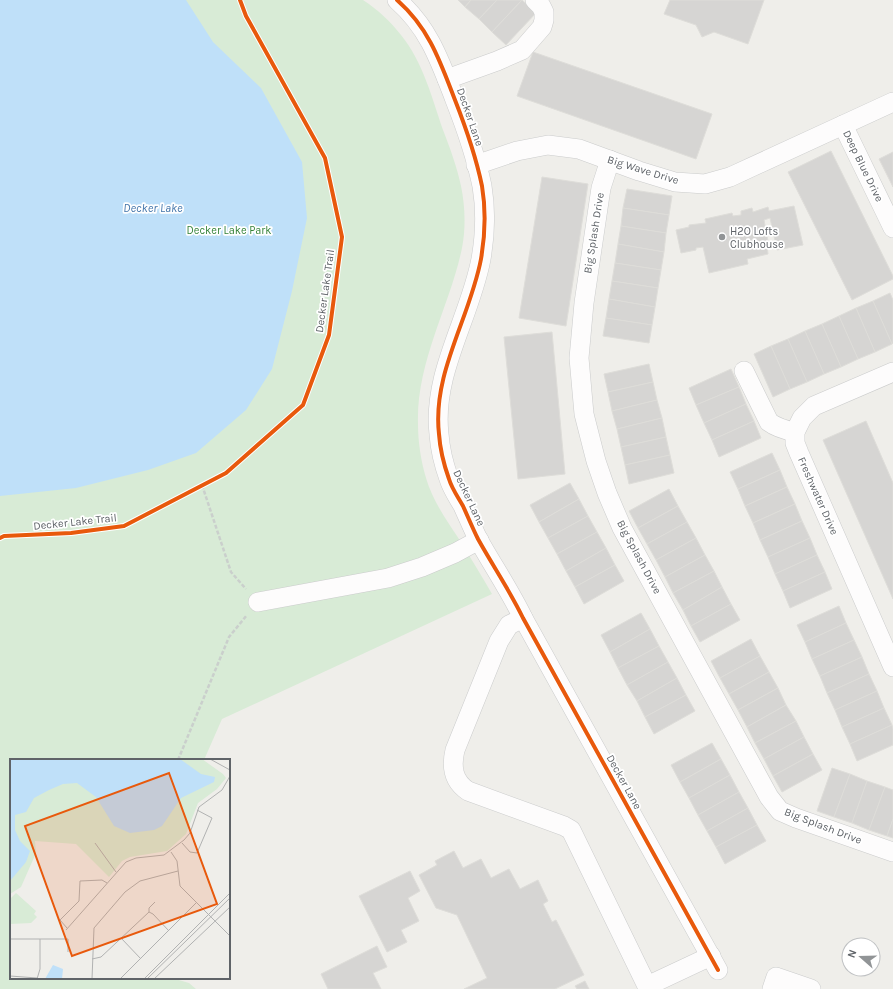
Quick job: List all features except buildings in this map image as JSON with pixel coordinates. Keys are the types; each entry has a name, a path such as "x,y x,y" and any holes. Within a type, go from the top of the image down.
{"street":[{"name":"Decker Lane","path":"397,0 424,30 439,56 464,124 482,187 484,235 481,260 441,388 438,410 438,433 442,458 449,481 478,540 511,593 523,618 714,963 647,986 576,836 571,830 564,826 468,791 461,786 456,778 453,770 455,750 499,641 509,625 523,618"},
{"path":"447,79 497,61 522,50 542,27 544,20 544,12 535,0"},
{"name":"Big Wave Drive","path":"476,164 516,151 548,145 579,149 675,182 705,184 730,177 893,102"},
{"name":"Deep Blue Drive","path":"843,125 893,228"},
{"name":"Big Splash Drive","path":"610,160 601,188 584,303 579,358 584,414 606,493 622,528 769,797 780,810 796,818 893,852"},
{"path":"744,371 769,422 782,430 795,432 802,418 814,406 893,372"},
{"name":"Freshwater Drive","path":"795,432 795,443 799,453 892,660"},
{"path":"258,602 388,578 422,567 455,553 478,540"},
{"path":"772,989 776,977 811,989"}],"path":[{"path":"194,489 208,482"},
{"path":"202,485 231,572"},
{"path":"178,759 229,637 258,602"}],"green space":[{"name":"Decker Lake Park","path":"0,0 363,0 393,25 409,46 421,68 431,93 461,186 464,217 462,248 457,270 422,378 419,401 419,438 420,451 426,478 435,501 492,594 222,719 204,759 10,759 10,979 175,979 189,983 196,989 0,989"}],"water":[{"name":"Decker Lake","path":"0,0 186,0 213,42 261,88 302,162 307,218 292,291 272,369 246,410 196,453 148,470 76,488 0,496"}],"cycle path":[{"name":"Decker Lake Trail","path":"0,538 4,536 71,533 124,526 226,473 303,405 329,335 342,237 325,158 246,16 240,0"},
{"path":"397,0 408,11 425,34 444,72 459,111 480,175 484,204 483,241 476,281 446,367 441,389 438,411 439,434 441,451 447,474 478,539 513,598 718,970"}],"place":[{"name":"H2O Lofts Clubhouse","path":"722,237"}]}
